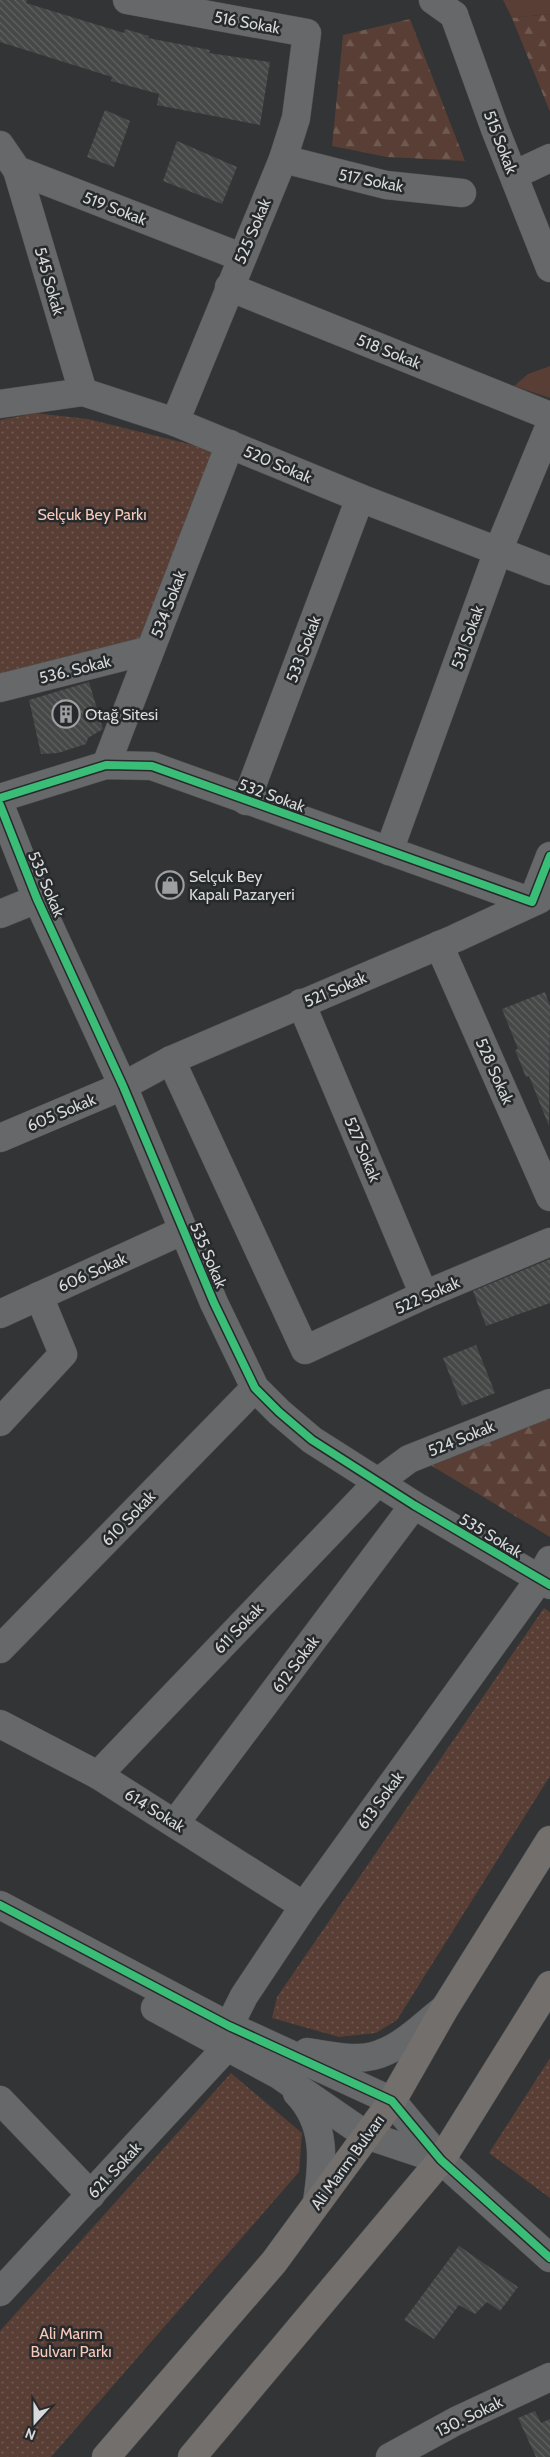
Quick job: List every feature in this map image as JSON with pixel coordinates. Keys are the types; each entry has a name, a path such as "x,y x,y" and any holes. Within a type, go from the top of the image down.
{"main road":[{"name":"Ali Marım Bulvarı","path":"106,2457 274,2262 392,2101 445,2008 550,1840"},
{"path":"192,2457 441,2160 550,1985"}],"street":[{"name":"516 Sokak","path":"127,0 308,33"},
{"name":"515 Sokak","path":"448,5 550,268"},
{"name":"525 Sokak","path":"175,422 241,257 283,159 296,118 308,33"},
{"path":"0,145 17,170"},
{"path":"514,175 550,158"},
{"name":"517 Sokak","path":"283,159 386,185 462,193"},
{"name":"519 Sokak","path":"17,170 241,257"},
{"name":"545 Sokak","path":"17,170 83,392"},
{"name":"518 Sokak","path":"229,287 550,416"},
{"name":"520 Sokak","path":"0,404 83,392 175,422 360,498 550,571"},
{"name":"531 Sokak","path":"389,852 498,551 550,425"},
{"name":"534 Sokak","path":"106,765 230,444"},
{"name":"533 Sokak","path":"246,801 360,498"},
{"name":"536. Sokak","path":"0,688 150,650"},
{"name":"532 Sokak","path":"0,798 106,765 152,766 389,852 541,899"},
{"name":"535 Sokak","path":"0,805 37,899 123,1086 236,1351 255,1388 279,1412 312,1440 414,1505 546,1575"},
{"path":"541,899 550,856"},
{"path":"0,914 37,899"},
{"name":"521 Sokak","path":"123,1086 171,1060 541,899"},
{"name":"528 Sokak","path":"439,945 550,1196"},
{"name":"527 Sokak","path":"301,1003 424,1295"},
{"name":"522 Sokak","path":"171,1060 304,1350 424,1295 550,1242"},
{"name":"605 Sokak","path":"0,1138 123,1086"},
{"name":"606 Sokak","path":"0,1314 184,1230"},
{"path":"0,1422 64,1354 39,1296"},
{"name":"610 Sokak","path":"0,1649 255,1388"},
{"name":"524 Sokak","path":"378,1482 409,1459 550,1403"},
{"name":"611 Sokak","path":"98,1775 378,1482"},
{"name":"612 Sokak","path":"176,1822 414,1505"},
{"name":"613 Sokak","path":"228,2036 244,1996 304,1906 546,1575"},
{"name":"614 Sokak","path":"0,1724 98,1775 176,1822 304,1906"},
{"path":"0,1905 228,2036 279,2075 366,2136 441,2160"},
{"path":"0,1926 228,2036 274,2047 344,2058 373,2056 402,2043 445,2008"},
{"name":"621. Sokak","path":"0,2292 91,2195 228,2036"},
{"path":"274,2047 392,2101 441,2160 550,2258"},
{"path":"279,2075 314,2114 321,2140 322,2170 317,2202"},
{"path":"0,2100 91,2195"},
{"name":"130. Sokak","path":"390,2457 456,2421 550,2377"}],"green space":[{"path":"503,0 550,0 550,14 512,18"},
{"path":"550,14 550,112 512,18"},
{"path":"410,19 465,161 387,157 332,146 343,35"},
{"path":"550,366 550,398 514,386 528,374"},
{"name":"Selçuk Bey Parkı","path":"35,413 88,419 213,450 145,641 0,677 0,420"},
{"path":"550,1416 550,1537 427,1463"},
{"path":"544,1608 550,1612 550,1776 397,2020 376,2033 339,2037 272,2018 277,1997"},
{"path":"550,2058 550,2198 489,2153"},
{"name":"Ali Marım Bulvarı Parkı","path":"231,2073 302,2133 299,2172 51,2457 0,2457 0,2331"}],"building":[{"path":"0,0 27,0 26,3 124,33 125,29 149,36 148,38 210,50 209,53 270,62 260,125 157,105 159,94 111,81 112,77 0,42"},
{"path":"105,110 130,121 114,167 87,157"},
{"path":"177,141 237,167 222,204 163,181"},
{"name":"Otağ Sitesi","path":"89,682 103,729 88,738 86,744 58,753 41,754 29,700"},
{"path":"545,992 550,1006 549,1126 529,1076 526,1077 515,1050 518,1049 502,1009"},
{"path":"550,1259 550,1303 486,1326 473,1291"},
{"path":"476,1345 495,1393 462,1406 443,1358"},
{"path":"459,2246 518,2287 500,2311 487,2302 475,2314 459,2305 434,2339 404,2320"},
{"path":"535,2411 541,2423 550,2419 550,2457 536,2457 518,2418"}],"cycle path":[{"path":"0,798 106,765 152,766 532,902 550,856"},
{"path":"0,805 37,899 123,1086 214,1303 255,1388 279,1412 312,1440 414,1505 550,1585"},
{"path":"0,1905 229,2026 392,2101 441,2160 550,2258"}],"place":[{"name":"Otağ Sitesi","path":"66,714"},
{"name":"Selçuk Bey Kapalı Pazaryeri","path":"170,885"}]}
